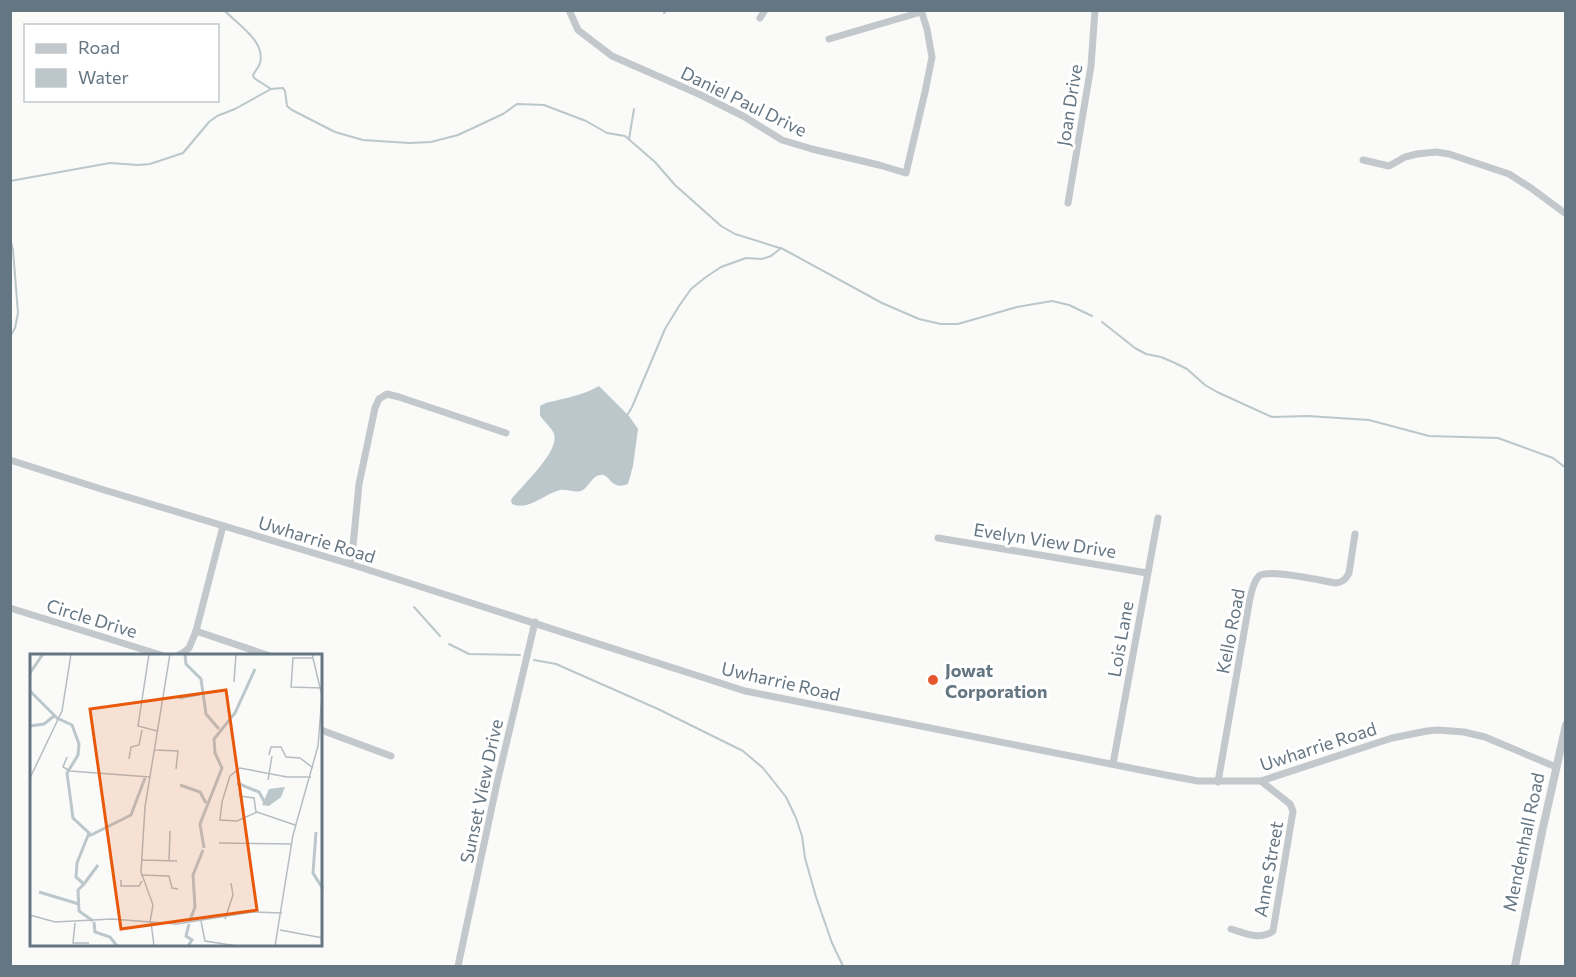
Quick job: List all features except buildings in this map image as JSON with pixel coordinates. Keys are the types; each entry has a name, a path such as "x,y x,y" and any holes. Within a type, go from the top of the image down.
{"street":[{"name":"Daniel Paul Drive","path":"569,10 578,30 612,56 712,100 782,140 906,173 932,57 921,11"},
{"path":"760,18 765,10"},
{"name":"Joan Drive","path":"1068,203 1091,66 1095,10"},
{"path":"829,39 921,11"},
{"path":"1363,160 1389,166 1405,157 1417,154 1436,152 1449,154 1509,174 1566,214"},
{"path":"350,564 359,484 375,408 379,399 387,394 399,397 506,433"},
{"name":"Uwharrie Road","path":"10,460 535,622 745,691 1198,781 1261,782 1392,738 1438,730 1464,732 1485,737 1556,768"},
{"name":"Lois Lane","path":"1113,764 1158,518"},
{"path":"180,654 189,648 196,631 223,526"},
{"name":"Kello Road","path":"1218,782 1253,585 1261,575 1272,573 1336,584 1346,579 1355,534"},
{"name":"Evelyn View Drive","path":"938,538 1147,573"},
{"name":"Circle Drive","path":"10,608 158,654"},
{"name":"Sunset View Drive","path":"458,966 535,622"},
{"path":"196,631 264,654"},
{"name":"Mendenhall Road","path":"1515,966 1556,768 1562,756 1566,725"},
{"path":"322,730 391,756"},
{"name":"Anne Street","path":"1231,929 1258,936 1267,936 1273,931 1293,812 1290,804 1261,782"}],"water":[{"path":"599,386 629,416 638,429 628,484 617,485 604,475 600,475 580,491 560,490 530,504 518,506 512,504 511,500 546,459 554,441 553,432 540,415 540,406 590,391"}],"waterway":[{"path":"224,10 255,40 261,55 253,75 271,89"},
{"path":"664,13 667,10"},
{"path":"10,181 110,163 150,164 183,153 209,122 217,116 271,89 283,88 287,106 335,132 363,140 409,143 431,142 458,135 503,114 517,104 544,105 586,121 607,133 625,136 721,226 735,234 783,249 882,303 919,319 941,324 958,324 1017,307 1052,301 1069,305 1092,316"},
{"path":"629,139 634,109"},
{"path":"10,238 18,313 15,328 10,337"},
{"path":"625,416 632,407 665,329 691,289 721,267 746,258 762,259 771,256 781,248"},
{"path":"1102,322 1135,348 1187,369 1217,392 1272,417 1308,416 1369,420 1429,436 1498,438 1553,458 1566,468"},
{"path":"414,607 440,636"},
{"path":"449,644 469,654 520,655"},
{"path":"534,660 556,664 658,709 743,751 763,768 786,797 796,818 816,897 832,943 843,966"}],"place":[{"name":"Jowat Corporation","path":"933,680"}]}
